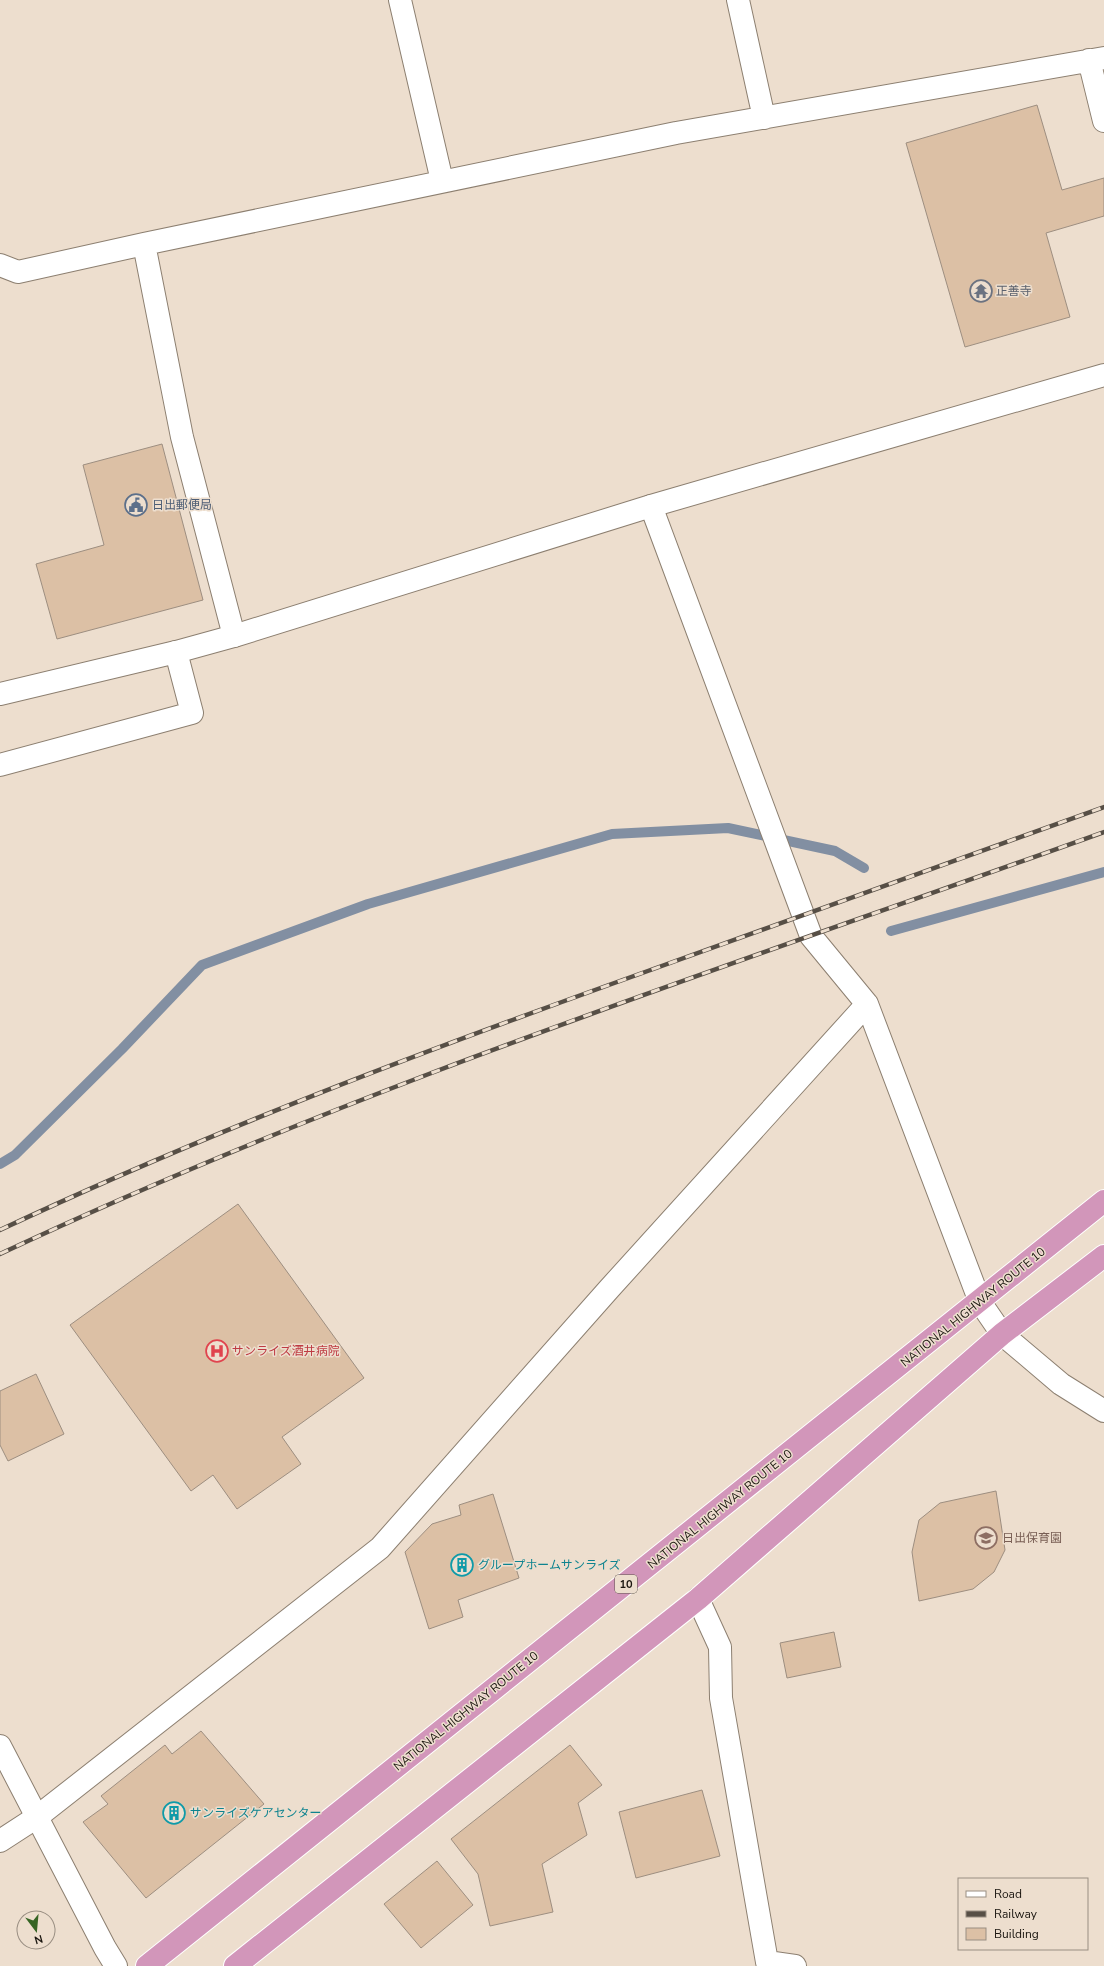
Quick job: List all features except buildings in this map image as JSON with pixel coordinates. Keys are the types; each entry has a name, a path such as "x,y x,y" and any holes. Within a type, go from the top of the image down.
{"highway":[{"name":"NATIONAL HIGHWAY ROUTE 10","path":"147,1966 980,1302 1104,1201"},
{"path":"235,1966 698,1599 1002,1334 1104,1256"}],"street":[{"path":"400,0 442,181"},
{"path":"738,0 764,118"},
{"path":"0,265 18,272 442,181 676,134 1096,59 1104,121"},
{"path":"144,244 182,437 234,636"},
{"path":"0,694 176,652 234,636 651,506 1104,376"},
{"path":"651,506 811,936 868,1004 980,1302 1002,1334 1061,1384 1104,1411"},
{"path":"0,765 192,712 176,652"},
{"path":"0,1841 37,1817 380,1548 609,1289 868,1004"},
{"path":"698,1599 720,1647 721,1698 767,1962 795,1966"},
{"path":"0,1746 105,1948 116,1966"}],"waterway":[{"path":"0,1164 15,1155 122,1049 202,965 368,904 612,834 728,828 835,851 864,868"},
{"path":"891,931 1104,872"}],"railway":[{"path":"0,1230 239,1125 400,1062 563,1001 1104,807"},
{"path":"0,1254 135,1193 271,1136 409,1082 547,1030 1104,832"}],"place":[{"name":"正善寺","path":"981,291"},
{"name":"日出郵便局","path":"136,505"},
{"name":"サンライズ酒井病院","path":"217,1351"},
{"name":"日出保育園","path":"986,1538"},
{"name":"グループホームサンライズ","path":"462,1565"},
{"name":"サンライズケアセンター","path":"174,1813"}]}
